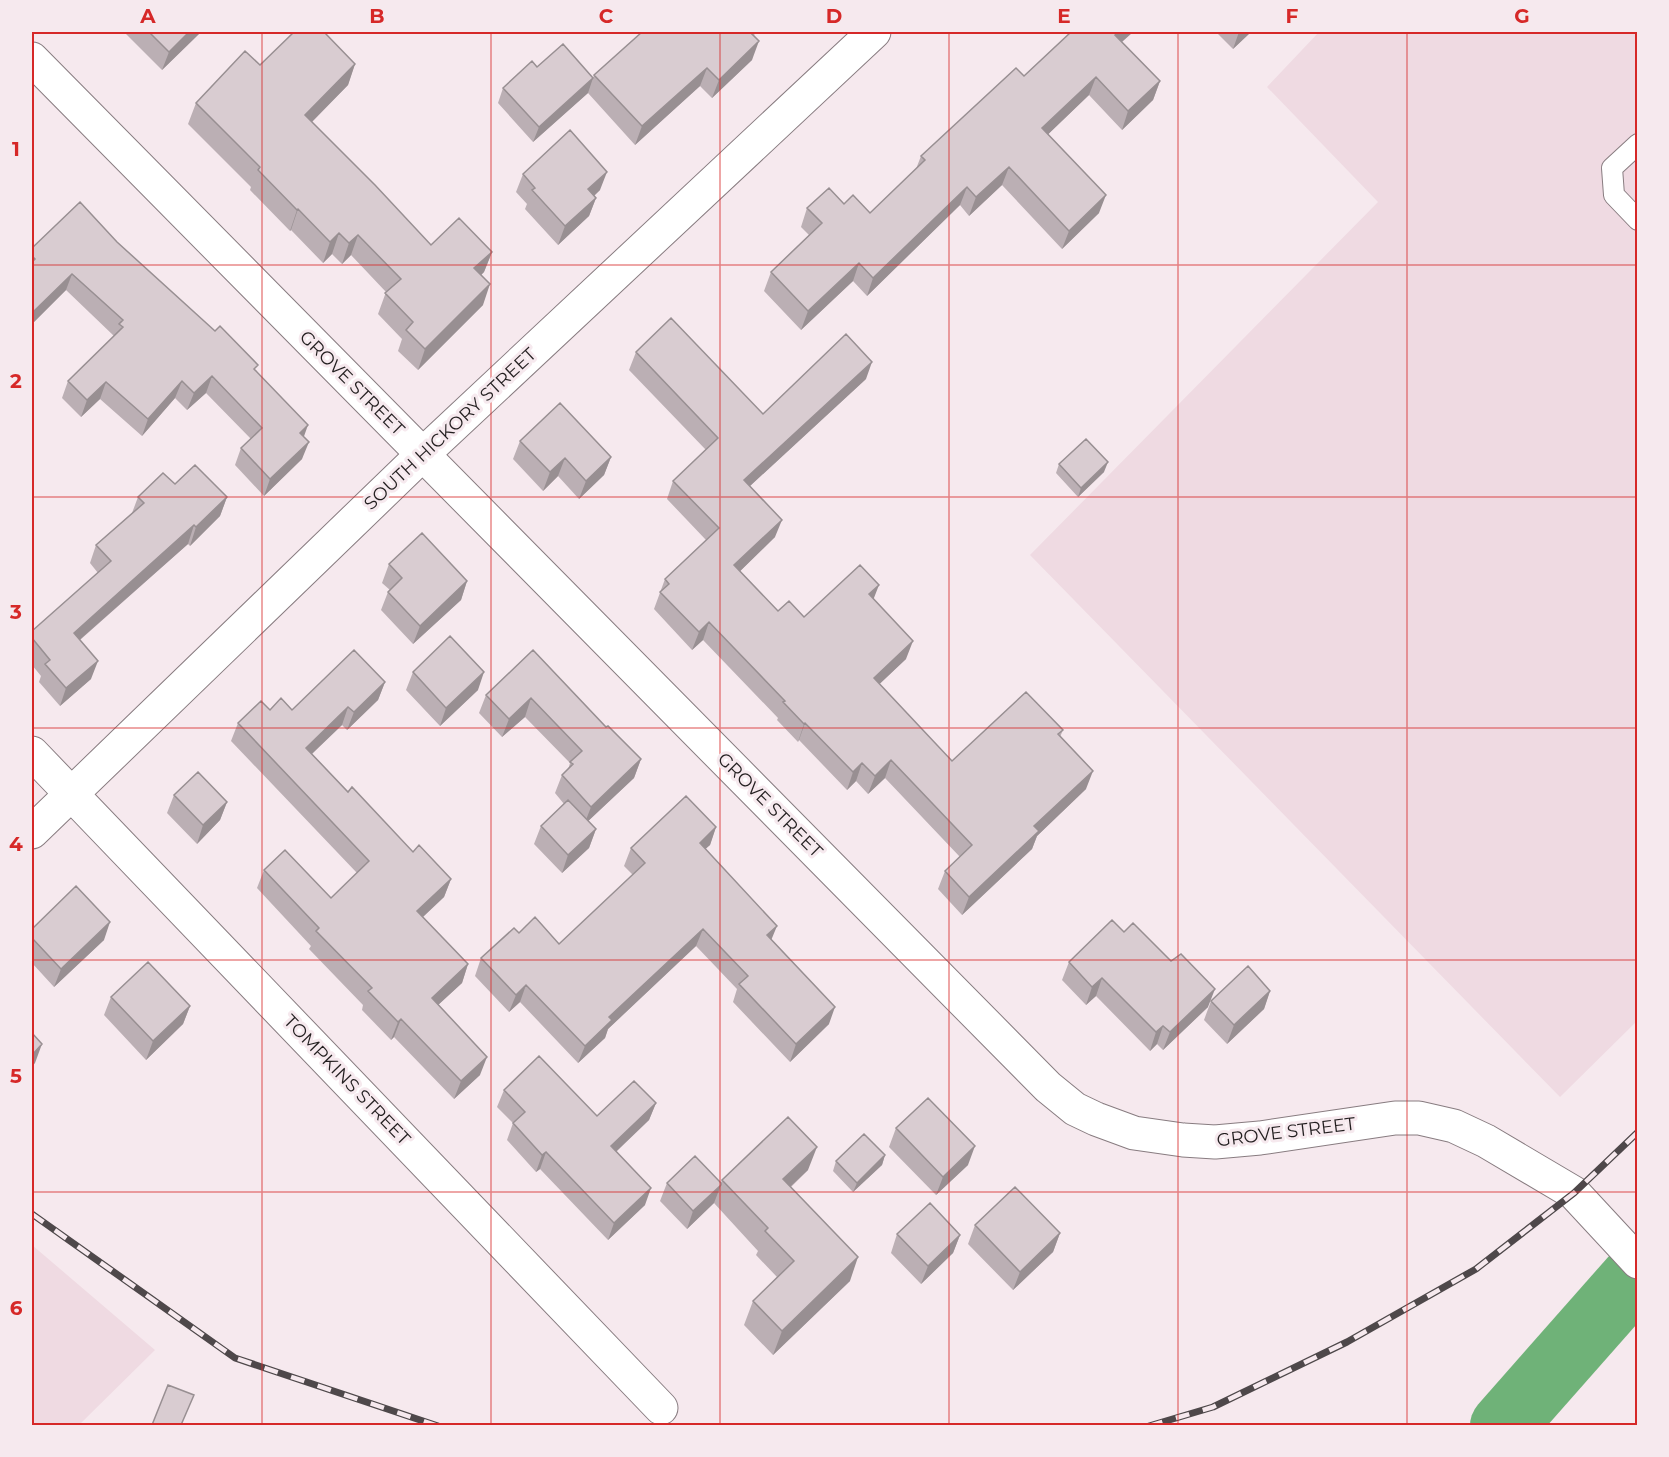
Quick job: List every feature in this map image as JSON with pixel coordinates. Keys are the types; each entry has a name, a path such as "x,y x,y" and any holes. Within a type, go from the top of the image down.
{"street":[{"name":"SOUTH HICKORY STREET","path":"32,832 423,454 863,35"},
{"name":"GROVE STREET","path":"32,60 1048,1086 1075,1109 1134,1133 1215,1142 1260,1138 1395,1118 1419,1118 1442,1122 1464,1130 1574,1193 1638,1262"},
{"name":"TOMPKINS STREET","path":"32,753 661,1408"}],"lane":[{"path":"1638,144 1612,168 1614,195 1638,220"}],"shaded area":[{"path":"1319,32 1637,32 1637,1021 1560,1097 1030,555 1378,202 1267,87"},
{"path":"32,1245 155,1350 79,1425 32,1425"}],"building":[{"path":"149,32 189,32 169,52"},
{"path":"294,32 324,32 355,64 305,115 431,245 459,218 492,252 474,268 490,284 425,349 406,330 413,322 385,293 401,279 358,235 349,243 339,233 330,242 258,170 260,167 196,103 245,51 260,65"},
{"path":"642,32 755,32 752,34 759,41 719,80 707,68 642,126 594,75"},
{"path":"1071,32 1119,32 1115,35 1160,81 1128,111 1096,77 1042,128 1106,195 1069,231 1009,167 976,197 967,187 873,278 859,263 808,311 771,272 822,223 807,208 829,188 844,204 853,195 870,213 925,160 921,156 1016,68 1024,76"},
{"path":"563,44 593,78 539,127 503,88 532,61 537,67"},
{"path":"570,130 607,172 588,189 596,198 565,226 532,190 535,188 523,174"},
{"path":"80,202 117,242 215,331 220,326 258,365 254,369 308,425 300,433 309,442 270,479 241,448 262,428 212,376 194,393 182,381 148,419 106,382 87,400 68,381 123,327 119,324 123,320 72,274 32,313 32,262 35,259 32,256 32,248"},
{"path":"671,318 763,414 846,334 872,362 744,480 782,520 734,565 778,611 789,601 804,617 860,565 879,585 869,594 913,641 874,678 952,761 1026,692 1063,730 1058,734 1093,771 1034,826 1039,831 969,897 945,871 972,845 891,760 875,776 862,763 853,772 804,724 709,622 699,632 660,592 669,584 665,579 719,528 673,481 718,438 636,352"},
{"path":"560,403 611,457 586,481 565,458 550,472 520,441"},
{"path":"1086,439 1108,462 1081,488 1059,464"},
{"path":"195,465 227,497 196,527 194,525 74,633 98,661 66,688 45,664 50,660 32,638 32,631 111,561 96,545 144,503 138,497 163,473 175,484"},
{"path":"422,533 467,581 420,626 388,592 402,578 389,564"},
{"path":"450,636 484,672 446,708 413,672"},
{"path":"354,650 385,682 354,712 348,707 306,748 348,792 352,787 413,852 419,845 451,879 417,911 468,964 432,998 487,1057 461,1081 401,1019 398,1022 368,991 372,988 316,931 319,928 264,870 285,850 331,898 369,861 238,723 261,701 270,710 281,698 292,710"},
{"path":"533,650 606,727 608,726 641,759 591,807 562,775 573,764 570,762 582,751 531,698 509,719 486,695"},
{"path":"198,772 227,802 203,825 174,795"},
{"path":"686,796 716,827 700,843 777,926 767,935 835,1007 796,1044 739,984 748,976 703,929 609,1017 612,1020 585,1046 526,985 516,995 481,958 514,928 519,933 535,917 559,944 645,863 631,848"},
{"path":"568,800 596,829 568,855 541,826"},
{"path":"76,886 110,922 61,969 32,938 32,929"},
{"path":"1112,920 1124,932 1133,923 1171,961 1181,954 1215,989 1170,1032 1163,1026 1156,1032 1102,978 1092,987 1069,962"},
{"path":"148,962 190,1006 153,1041 111,997"},
{"path":"1248,966 1270,991 1234,1025 1211,1001"},
{"path":"32,1033 42,1044 32,1055"},
{"path":"539,1056 597,1116 634,1081 656,1103 611,1146 651,1188 614,1223 546,1152 542,1155 513,1123 525,1112 504,1090"},
{"path":"928,1098 975,1146 943,1177 896,1128"},
{"path":"788,1117 817,1147 783,1179 858,1257 782,1331 753,1301 794,1261 765,1231 768,1228 722,1180"},
{"path":"864,1134 885,1155 857,1183 836,1161"},
{"path":"695,1156 721,1185 693,1211 667,1183"},
{"path":"1015,1187 1060,1233 1020,1272 975,1225"},
{"path":"930,1203 960,1235 928,1266 897,1234"},
{"path":"168,1385 194,1395 181,1425 152,1425"}],"waterway":[{"path":"1503,1426 1638,1273"}],"railway":[{"path":"1149,1426 1213,1407 1347,1342 1476,1269 1574,1193 1638,1132"},
{"path":"32,1214 235,1358 438,1426"}]}
